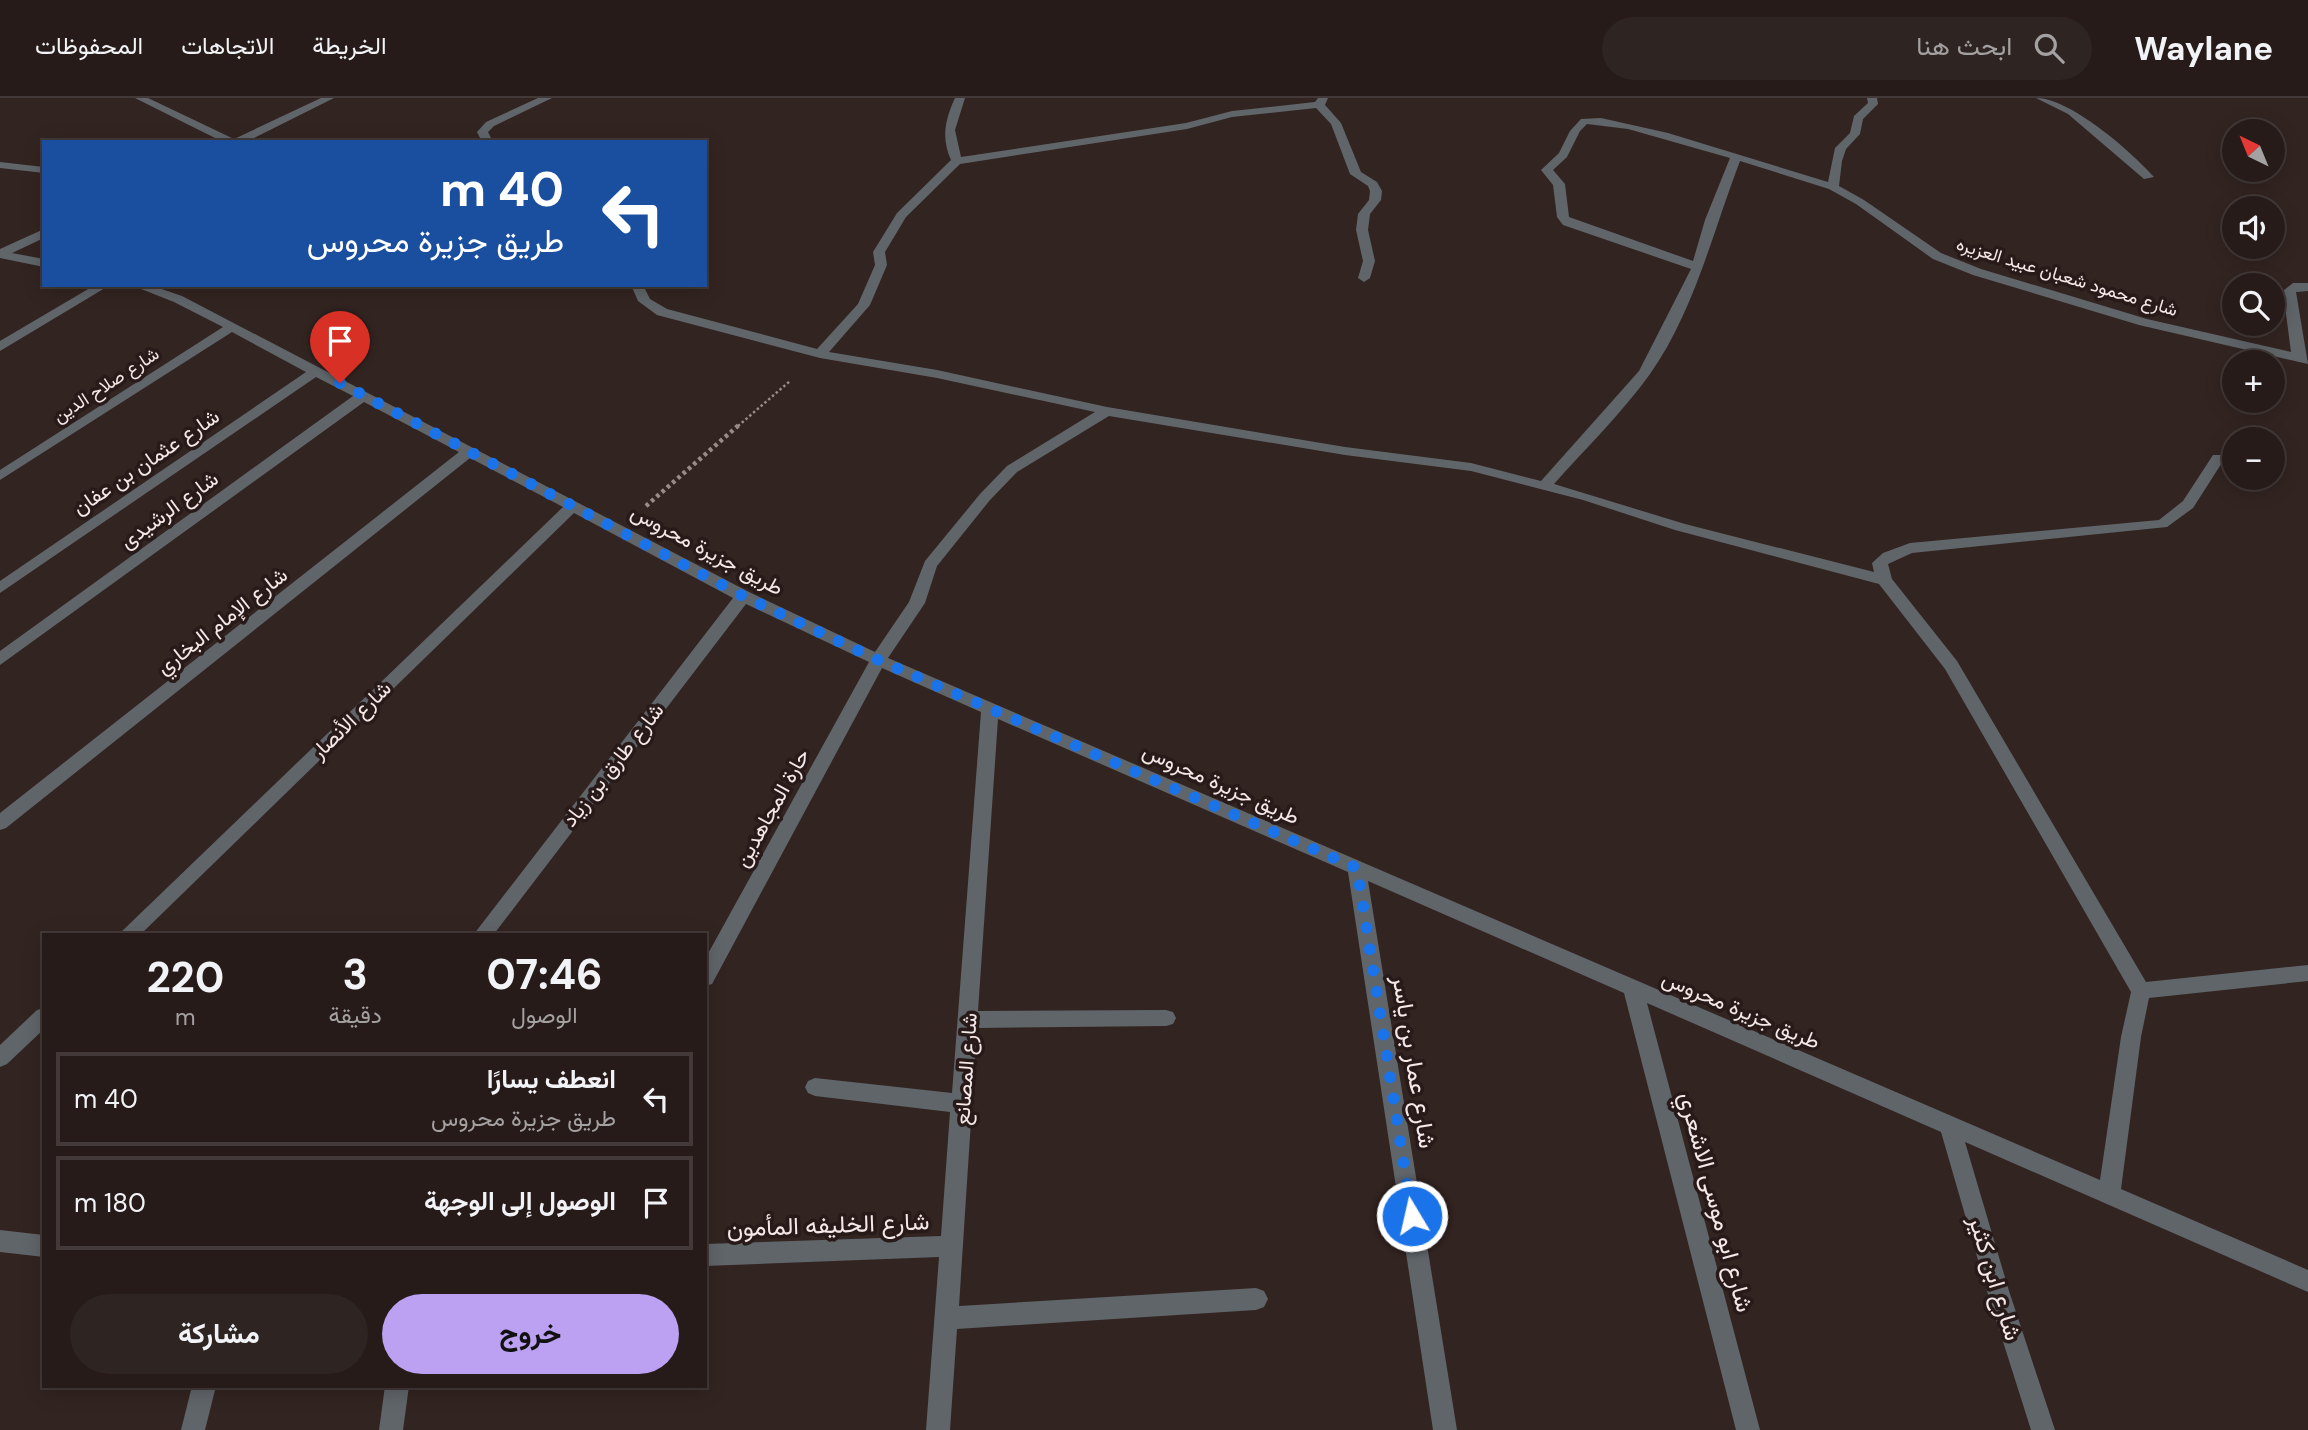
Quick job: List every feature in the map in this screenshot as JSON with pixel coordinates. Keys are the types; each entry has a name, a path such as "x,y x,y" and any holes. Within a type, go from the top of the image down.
{"street":[{"path":"140,98 231,140"},
{"path":"239,140 328,98"},
{"path":"487,140 482,132 490,124 547,98"},
{"path":"957,161 949,148 947,130 960,98"},
{"path":"1833,187 1836,161 1842,148 1855,134 1857,118 1873,104 1872,98"},
{"path":"2041,98 2072,112 2148,177"},
{"path":"820,354 864,305 881,265 879,252 901,215 957,161 1187,126 1232,114 1321,101 1336,123 1356,174 1373,184 1376,191 1375,200 1364,214 1362,230 1369,261 1364,278"},
{"name":"شارع محمود شعبان عبيد العزيره","path":"1698,267 1567,222 1563,217 1559,184 1550,174 1548,166 1562,157 1579,125 1594,120 1655,132 1833,187 1860,202 1930,251 1977,272 2144,322 2303,359"},
{"path":"1545,485 1644,373 1698,267 1710,220 1736,157"},
{"path":"0,165 42,170"},
{"path":"0,254 42,234"},
{"path":"0,254 42,263"},
{"path":"2303,359 2289,291 2297,286 2308,287"},
{"path":"0,347 101,287"},
{"name":"طريق جزيرة محروس","path":"143,287 178,299 743,596 878,660 2308,1281"},
{"path":"637,287 639,295 662,312 820,354 937,374 1107,411 1345,451 1471,467 1545,485 1680,527 1884,580"},
{"name":"شارع صلاح الدين","path":"0,476 232,327"},
{"name":"شارع عثمان بن عفان","path":"0,588 316,371"},
{"name":"شارع الرشيدى","path":"0,659 363,396"},
{"name":"حارة المجاهدين","path":"707,974 878,660 917,603 930,565 985,496 1012,469 1107,411"},
{"name":"شارع الإمام البخاري","path":"0,823 470,451"},
{"path":"2109,1195 2131,1037 2141,991 1951,665 1884,580 1880,564 1888,556 1910,548 2162,524 2177,518 2218,458"},
{"name":"شارع الأنصار","path":"130,933 573,506"},
{"name":"شارع طارق بن زياد","path":"484,933 743,596"},
{"name":"شارع المصانع","path":"939,1430 990,709"},
{"name":"شارع عمار بن ياسر","path":"1357,868 1445,1430"},
{"path":"2141,991 2308,973"},
{"name":"شارع ابو موسى الاشعري","path":"1633,988 1748,1430"},
{"path":"0,1058 42,1018"},
{"path":"969,1020 1166,1018"},
{"path":"815,1087 963,1104"},
{"name":"شارع ابن كثير","path":"1951,1126 1998,1292 2043,1430"},
{"path":"0,1241 42,1246"},
{"name":"شارع الخليفه المأمون","path":"707,1255 953,1247"},
{"path":"948,1318 1256,1299"},
{"path":"193,1430 204,1388"},
{"path":"391,1430 397,1388"}],"path":[{"path":"618,529 820,354"}],"route":[{"path":"340,383 743,596 878,660 1357,868 1412,1216"}]}
